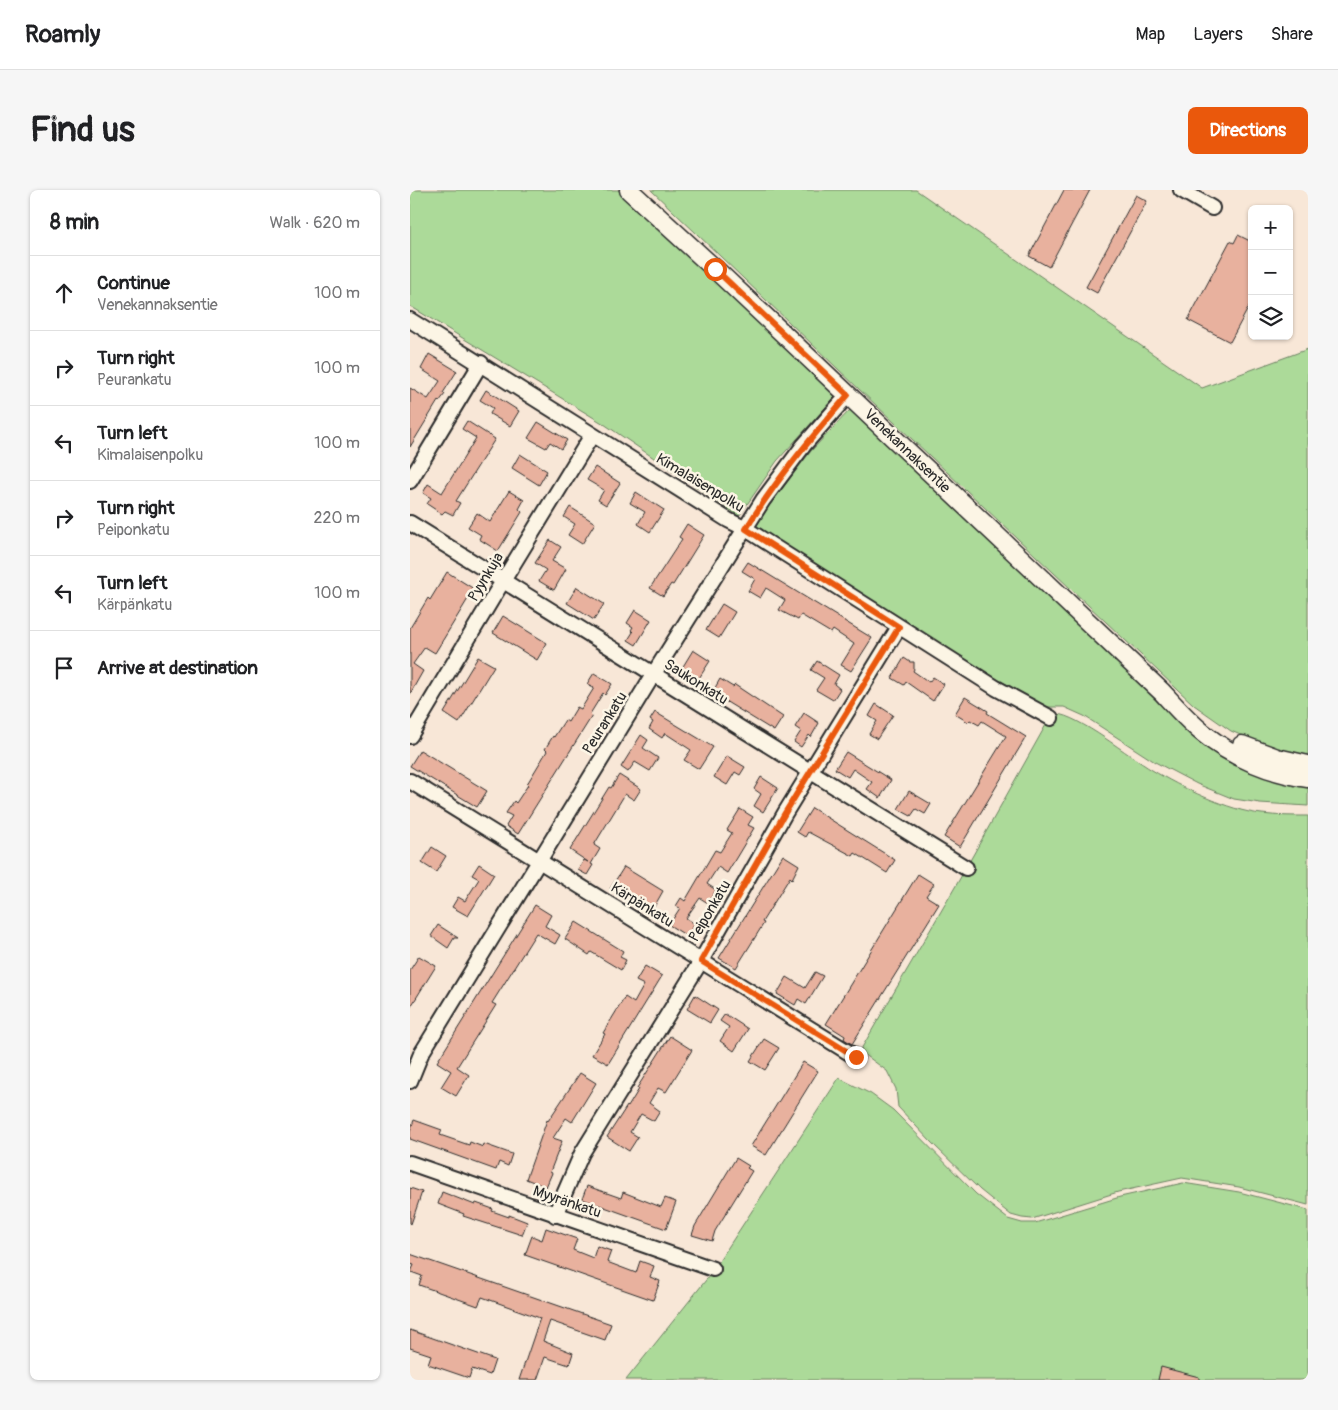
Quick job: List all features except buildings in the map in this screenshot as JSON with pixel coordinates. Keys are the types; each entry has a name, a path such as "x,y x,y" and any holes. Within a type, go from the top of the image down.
{"street":[{"name":"Venekannaksentie","path":"629,190 1162,692 1193,725 1225,749 1268,769 1308,778"},
{"path":"1181,190 1212,208"},
{"name":"Kimalaisenpolku","path":"410,320 728,520 746,529 996,688 1051,718"},
{"path":"410,481 481,364"},
{"name":"Peurankatu","path":"410,1082 415,1050 539,861 763,500 804,445 848,395"},
{"name":"Pyynkuja","path":"410,736 592,435"},
{"name":"Saukonkatu","path":"410,523 966,868"},
{"name":"Peiponkatu","path":"555,1215 582,1153 701,961 785,813 899,627"},
{"name":"Venekannaksentie","path":"1162,692 1198,719 1235,742 1277,758 1308,765"},
{"name":"Kärpänkatu","path":"410,781 856,1057"},
{"name":"Myyränkatu","path":"410,1163 713,1270"}],"green space":[{"path":"410,190 618,190 731,295 835,397 777,461 739,516 604,424 410,306"},
{"path":"651,190 916,190 1202,388 1308,349 1308,758 1262,744 1231,731 1194,705"},
{"path":"850,410 1178,720 1308,785 1308,806 1260,803 1234,799 1197,784 1155,762 1084,716 1064,707 1047,707 1001,681 756,526 771,503 811,451"},
{"path":"1056,714 1077,721 1152,770 1176,784 1205,797 1249,812 1308,816 1308,1205 1239,1187 1182,1178 1118,1192 1032,1219 1011,1215 980,1190 898,1107 896,1089 887,1071 860,1051 1047,723"},
{"path":"839,1078 871,1094 893,1110 976,1194 1008,1219 1022,1223 1035,1223 1120,1197 1183,1183 1239,1192 1308,1210 1308,1380 626,1380 710,1275"}],"route":[{"path":"715,269 848,395 804,445 763,500 746,529 899,627 785,813 701,961 856,1057"}]}
